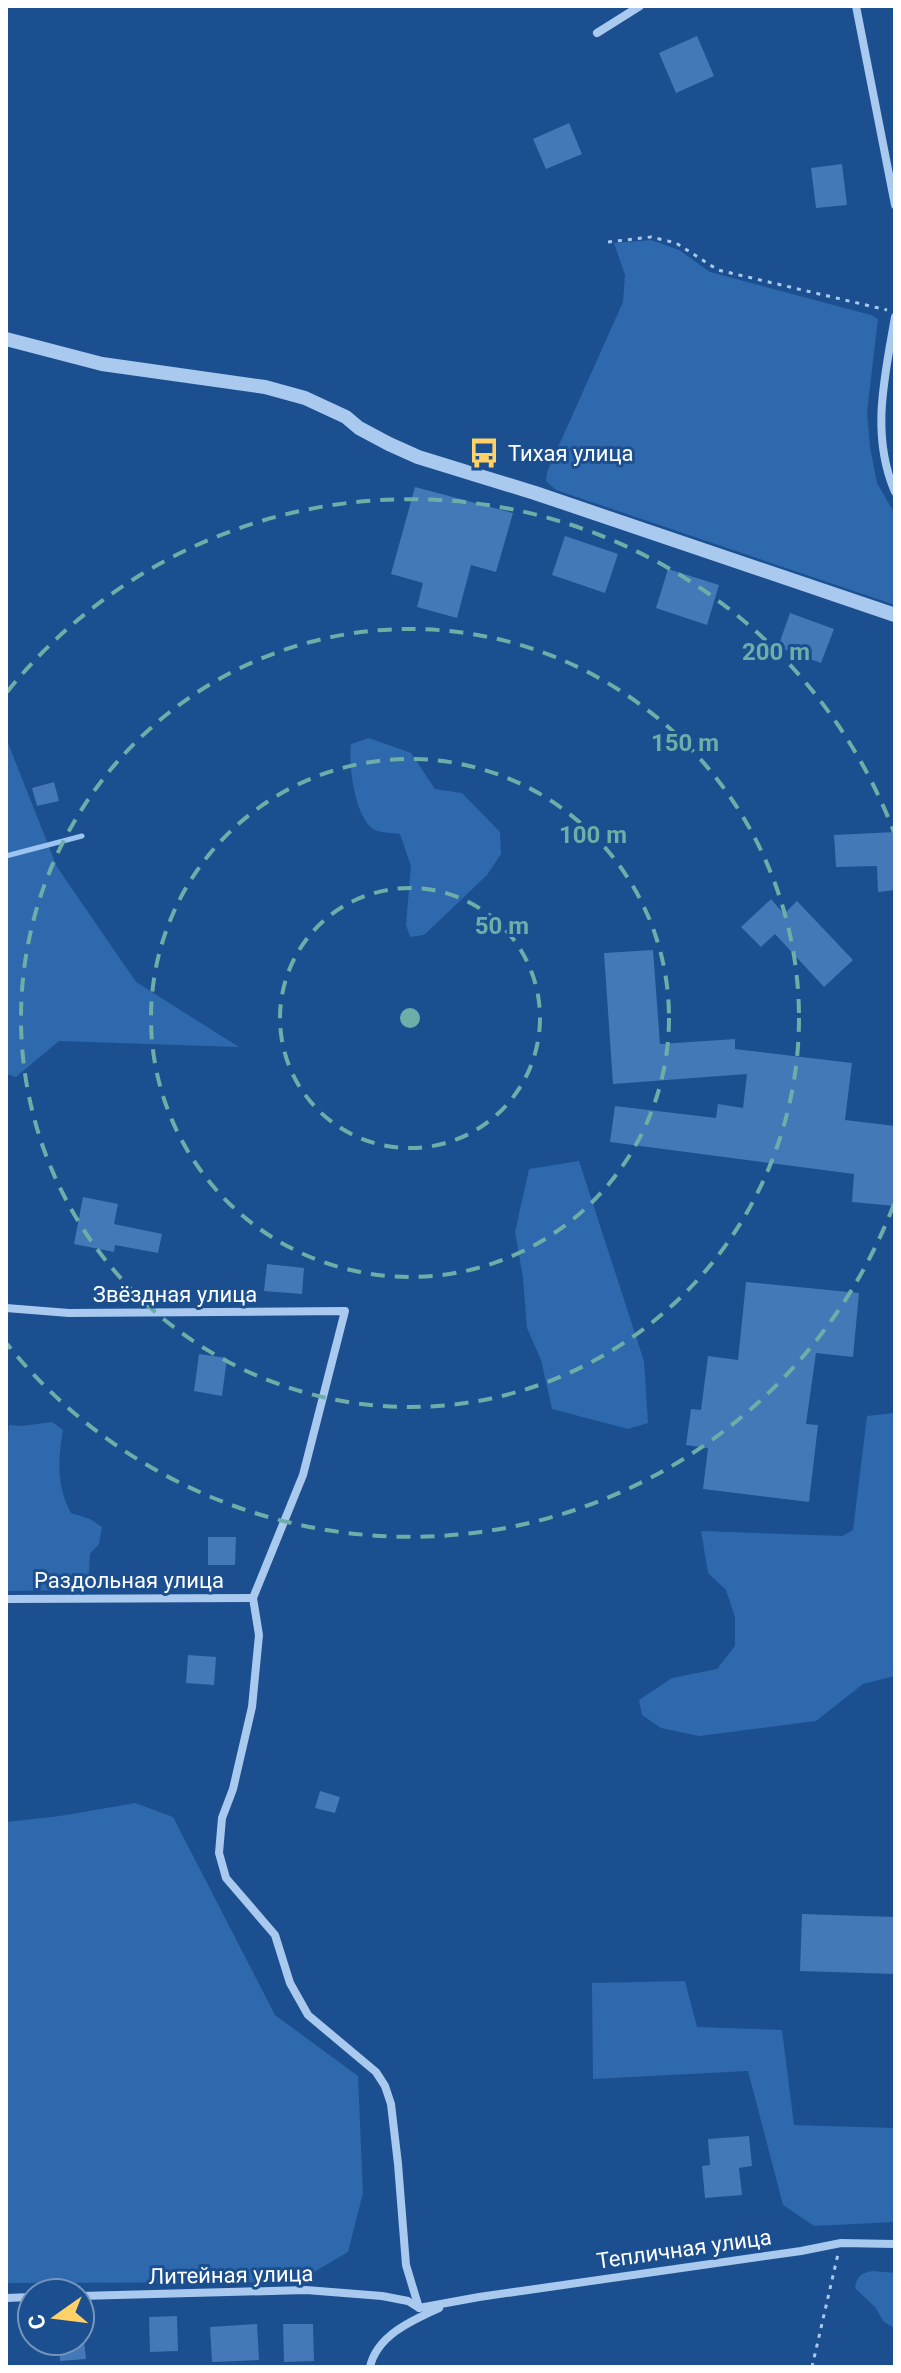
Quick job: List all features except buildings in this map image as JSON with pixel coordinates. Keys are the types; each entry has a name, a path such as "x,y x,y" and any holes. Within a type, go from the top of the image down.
{"street":[{"path":"597,33 640,6"},
{"path":"856,6 895,205"},
{"path":"895,317 882,382 880,414 883,455 895,492"},
{"path":"6,339 102,364 265,387 305,398 418,457 535,493 895,615"},
{"name":"Звёздная улица","path":"6,1308 69,1313 345,1311 303,1475 253,1598"},
{"path":"253,1598 259,1635 252,1707 233,1789 222,1818 219,1853 226,1878 275,1935 290,1983 308,2015 376,2072 385,2086 391,2104 406,2265 419,2308"},
{"name":"Раздольная улица","path":"6,1599 253,1598"},
{"name":"Тепличная улица","path":"419,2308 841,2243 895,2244"},
{"name":"Литейная улица","path":"96,2296 306,2290 382,2296 408,2301 419,2308"},
{"path":"370,2367 371,2360 395,2332 450,2302"}],"path":[{"path":"608,242 651,237 676,243 718,270 895,311"},
{"path":"812,2367 841,2243"}],"shaded area":[{"path":"651,240 679,250 710,272 878,319 867,412 877,483 895,514 895,605 556,490 546,481 547,472 623,302 625,275 614,243"},
{"path":"6,738 57,867 136,982 239,1047 59,1041 16,1077 6,1074"},
{"path":"369,738 411,753 435,789 462,793 500,832 501,854 487,875 424,935 410,937 406,925 411,866 400,834 375,830 362,815 358,804 352,777 351,744"},
{"path":"579,1161 644,1361 648,1423 628,1429 552,1409 541,1360 527,1328 515,1232 529,1169"},
{"path":"895,1413 895,1676 863,1684 816,1721 699,1736 661,1728 642,1715 639,1700 672,1678 717,1669 735,1646 735,1617 726,1590 708,1573 701,1531 842,1536 853,1530 867,1416"},
{"path":"52,1422 63,1430 60,1472 66,1503 71,1513 102,1527 99,1544 90,1554 88,1590 6,1591 6,1449 9,1425"},
{"path":"135,1803 173,1817 275,2015 358,2076 363,2193 348,2252 297,2282 96,2283 96,2277 16,2277 16,2283 6,2283 6,1822"},
{"path":"685,1981 697,2027 782,2030 794,2125 895,2128 895,2222 814,2226 783,2205 748,2071 593,2079 592,1983"},
{"path":"873,2271 895,2273 894,2328 884,2322 875,2307 855,2288 860,2276"}],"waterway":[{"path":"6,856 82,836"}],"place":[{"name":"Тихая улица","path":"484,453"}]}
